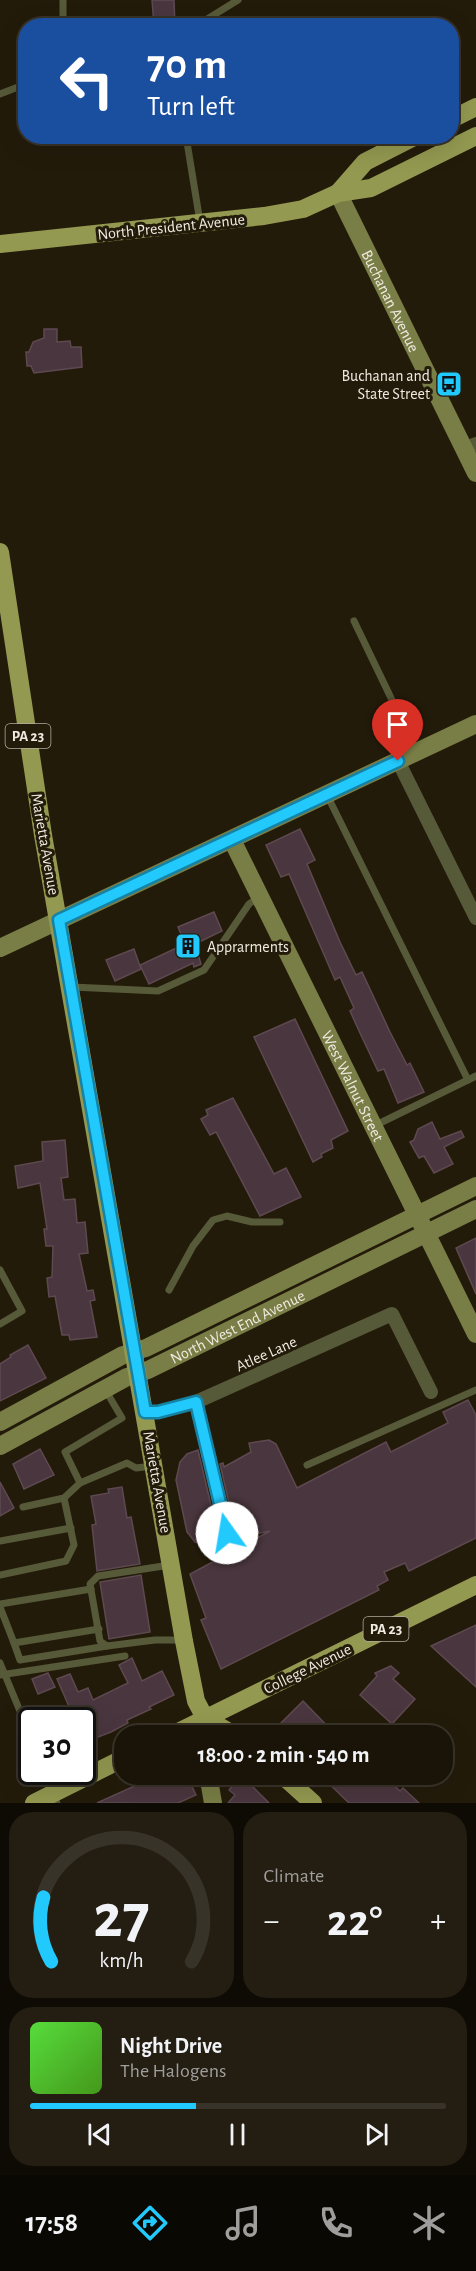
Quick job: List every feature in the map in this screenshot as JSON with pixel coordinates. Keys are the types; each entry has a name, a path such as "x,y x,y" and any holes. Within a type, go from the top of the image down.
{"main road":[{"path":"459,116 476,107"},
{"name":"North President Avenue","path":"0,244 200,223 295,210 338,193 371,188 476,136"},
{"name":"North President Avenue","path":"338,193 365,162 400,144"},
{"name":"Marietta Avenue","path":"0,552 59,920 184,1641 196,1701 204,1725"},
{"name":"College Avenue","path":"209,1725 476,1585"},
{"path":"34,1803 55,1798 114,1764"},
{"path":"293,1785 313,1803"}],"street":[{"name":"Buchanan Avenue","path":"338,193 470,446 476,473"},
{"path":"0,948 476,724"},
{"path":"398,761 476,918"},
{"name":"West Walnut Street","path":"232,840 476,1334"},
{"name":"North West End Avenue","path":"0,1422 123,1355 135,1352 476,1186"},
{"name":"North West End Avenue","path":"0,1446 105,1389 476,1209"},
{"name":"Atlee Lane","path":"196,1402 392,1314 431,1392"},
{"path":"196,1402 227,1533"},
{"path":"210,1785 213,1803"}],"lane":[{"path":"63,0 63,18"},
{"path":"209,18 238,0"},
{"path":"0,94 18,87"},
{"path":"187,144 200,223"},
{"path":"354,621 417,752"},
{"path":"327,795 468,1080"},
{"path":"72,987 158,991 204,970 249,904 260,896"},
{"path":"374,1126 476,1076"},
{"path":"169,1290 193,1246 213,1220 227,1216 252,1222 280,1222"},
{"path":"0,1270 22,1311 0,1324"},
{"path":"0,1289 9,1284"},
{"path":"80,1483 65,1452 122,1419 105,1389"},
{"path":"307,1465 476,1390"},
{"path":"145,1412 158,1412 196,1402"},
{"path":"23,1507 64,1498 80,1483 127,1463 136,1468 155,1466"},
{"path":"0,1575 66,1561 74,1545 64,1498"},
{"path":"0,1541 70,1528"},
{"path":"107,1646 100,1641 90,1584 98,1575 172,1565"},
{"path":"92,1589 0,1606 20,1660 155,1640 184,1641"},
{"path":"14,1643 99,1629"},
{"path":"3,1675 125,1656"},
{"path":"0,1663 18,1709"}],"building":[{"path":"152,0 174,0 175,18 153,18"},
{"path":"44,329 57,329 57,342 70,341 71,347 81,347 82,367 34,373 31,366 27,366 26,352 29,352 33,342 44,338"},
{"path":"300,829 315,860 307,864 340,942 356,975 362,972 407,1065 410,1063 424,1092 398,1103 384,1069 378,1071 350,1011 354,1008 340,977 335,980 289,874 281,877 266,845"},
{"name":"Apprarments","path":"214,912 222,931 195,944 201,964 194,967 193,963 149,984 140,965 185,944 178,927"},
{"path":"134,949 141,969 115,981 106,960"},
{"path":"295,1019 348,1131 331,1140 333,1148 321,1154 322,1157 313,1162 254,1037"},
{"path":"233,1098 274,1174 286,1168 301,1197 260,1216 216,1132 210,1135 201,1119 208,1115 206,1110"},
{"path":"432,1122 440,1139 461,1131 464,1137 444,1147 453,1164 434,1173 424,1156 419,1158 410,1142 414,1140 418,1129"},
{"path":"65,1140 68,1177 61,1178 64,1200 75,1199 77,1223 85,1222 88,1253 79,1254 87,1291 93,1290 95,1300 90,1301 97,1337 70,1340 69,1335 62,1335 55,1296 49,1297 47,1278 52,1277 53,1246 46,1246 44,1229 47,1229 40,1183 18,1188 15,1166 43,1161 42,1142"},
{"path":"476,1238 476,1294 456,1248"},
{"path":"28,1345 46,1378 0,1401 0,1364 11,1357 10,1355"},
{"path":"468,1400 476,1415 476,1538 409,1571 405,1563 384,1572 388,1580 377,1586 379,1590 221,1669 201,1620 206,1618 190,1574 270,1531 256,1534 249,1521 234,1525 220,1464 223,1463 224,1467 251,1452 249,1443 269,1440 276,1444 297,1488 386,1442 391,1452 448,1423 443,1412"},
{"path":"40,1449 54,1475 24,1489 13,1464"},
{"path":"198,1450 218,1535 223,1541 206,1545 195,1542 187,1532 176,1480 180,1462 187,1454"},
{"path":"0,1482 14,1508 0,1516"},
{"path":"122,1487 127,1518 131,1517 140,1564 97,1571 92,1525 96,1524 91,1496 109,1493 108,1489"},
{"path":"141,1575 150,1632 109,1639 100,1582"},
{"path":"476,1625 476,1687 431,1646"},
{"path":"132,1658 142,1681 162,1671 174,1695 127,1720 128,1723 124,1725 114,1725 114,1730 96,1738 96,1707 69,1707 57,1679 70,1674 78,1692 88,1688 93,1700 128,1683 119,1665"},
{"path":"391,1666 399,1673 393,1679 415,1699 392,1724 360,1695 377,1676 375,1673"},
{"path":"48,1673 55,1687 38,1694 32,1679"},
{"path":"303,1701 326,1725 279,1725"},
{"path":"137,1785 191,1785 196,1795 178,1803 97,1803"},
{"path":"233,1785 251,1785 269,1803 228,1803 235,1795 229,1790"},
{"path":"330,1785 394,1785 400,1791 403,1788 419,1803 349,1803"}],"place":[{"name":"Buchanan and State Street","path":"449,384"},
{"name":"Apprarments","path":"188,946"}],"route":[{"path":"227,1533 196,1402 158,1412 145,1412 59,920 398,761"}]}
